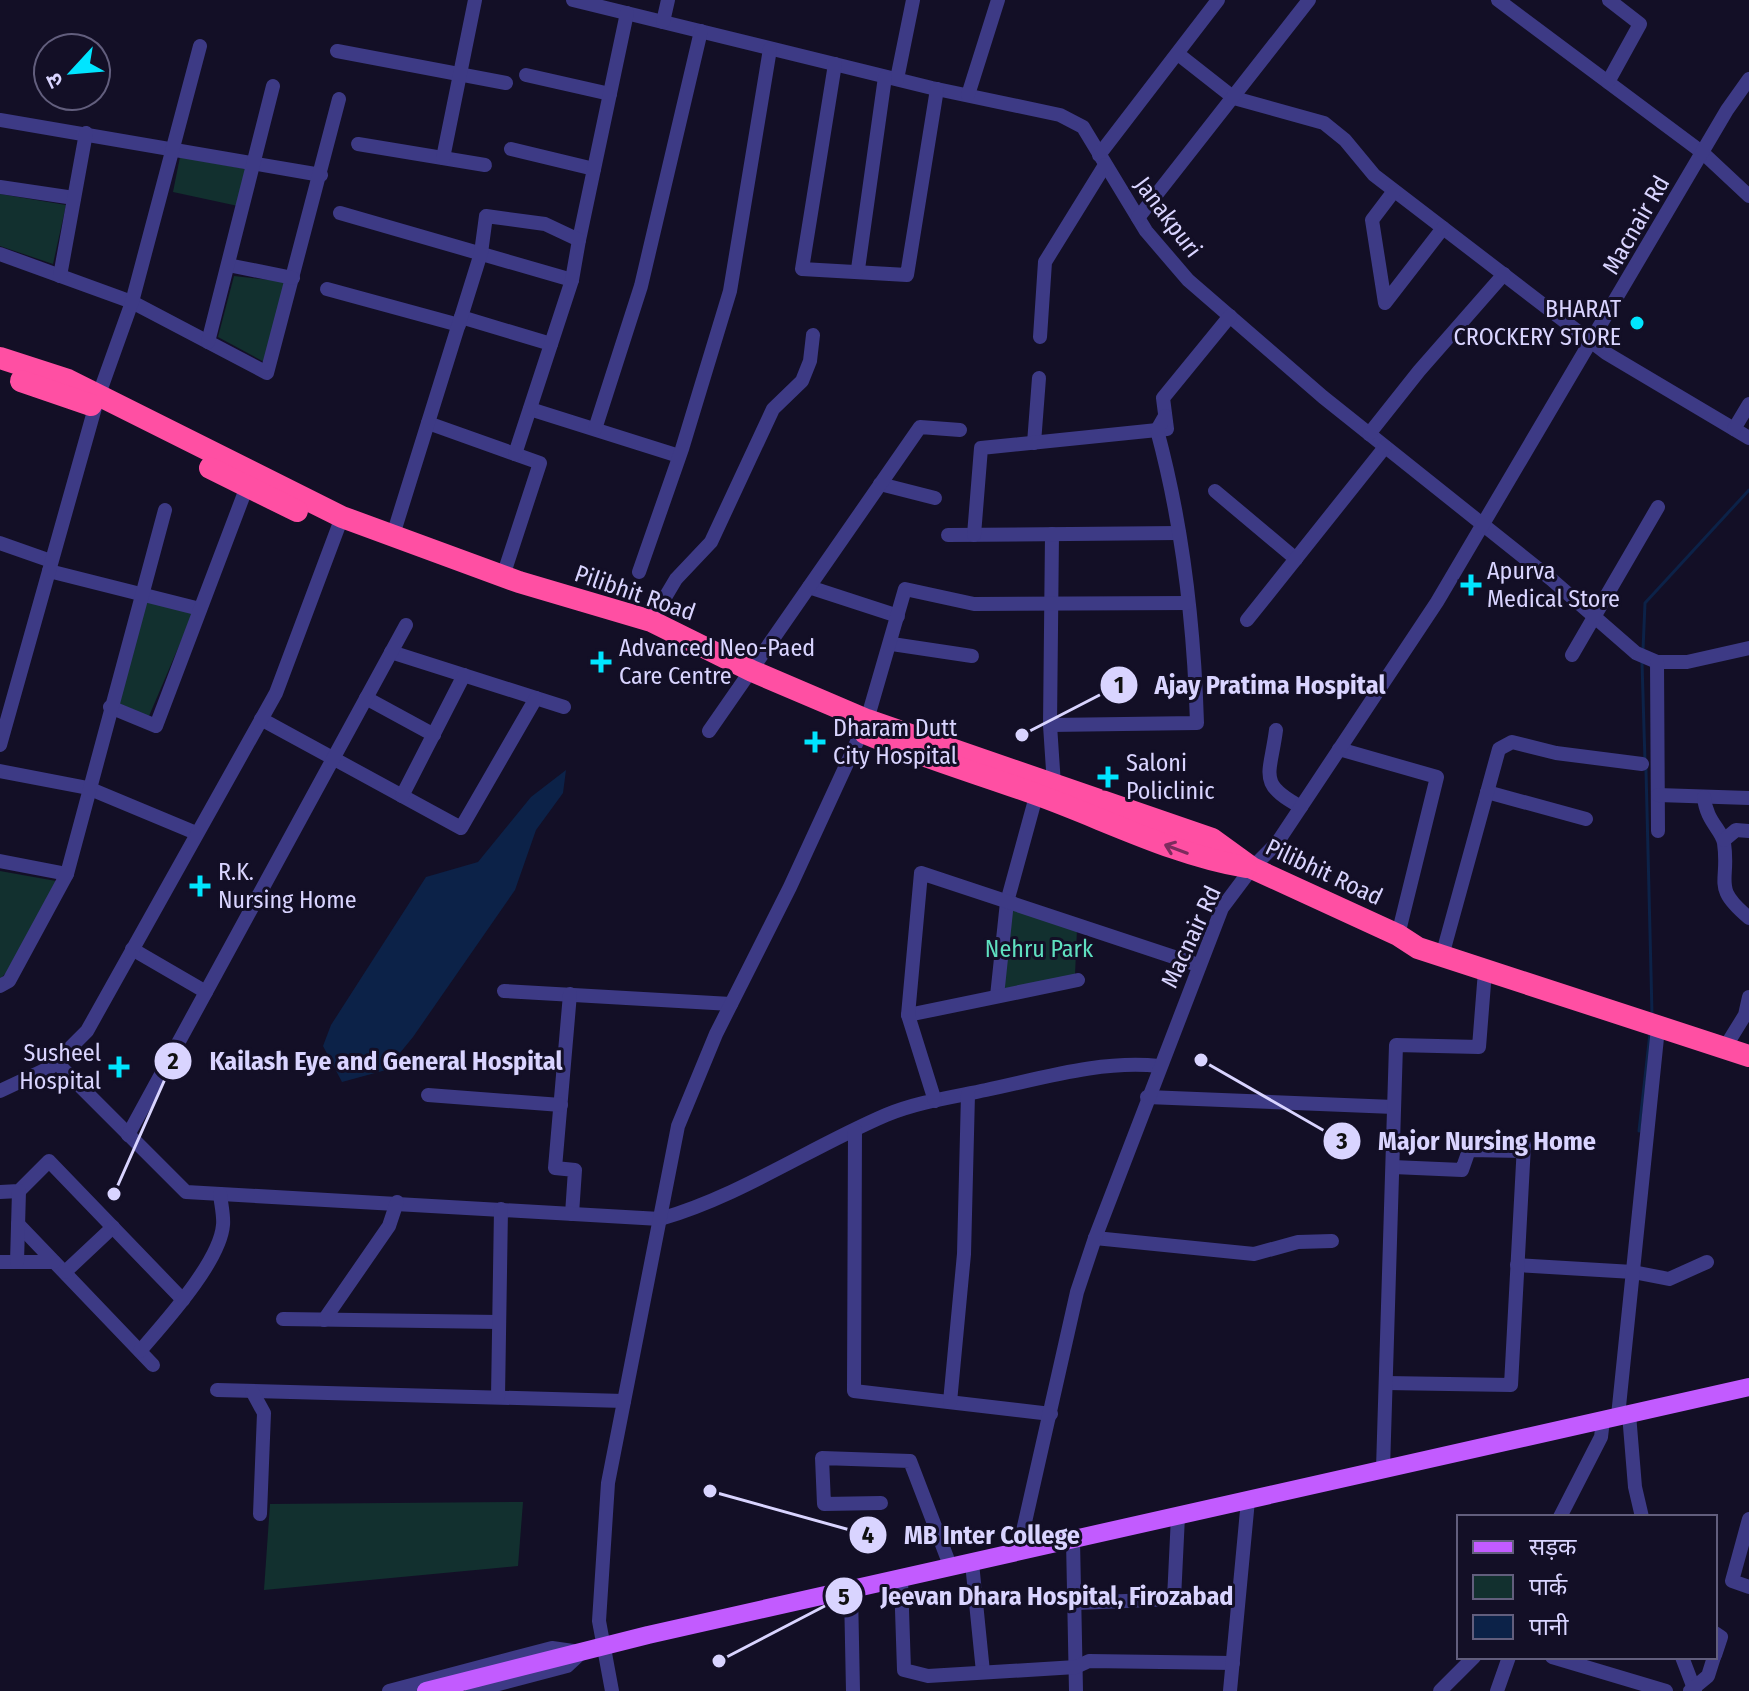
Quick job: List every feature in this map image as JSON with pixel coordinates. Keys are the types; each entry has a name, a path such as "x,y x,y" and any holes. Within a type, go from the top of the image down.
{"highway":[{"name":"Pilibhit Road","path":"0,358 68,380 97,401 340,524 393,535 503,576 651,621 749,675 864,726 1043,787 1207,861 1252,868 1398,935 1418,948 1749,1056"},
{"path":"0,373 97,401"},
{"path":"340,524 649,634 749,675"}],"main road":[{"path":"426,1691 581,1652 1749,1387"}],"street":[{"path":"443,158 475,0"},
{"name":"Janakpuri","path":"573,0 937,89 1060,115 1083,127 1138,218 1188,280 1369,434 1647,658"},
{"path":"663,22 668,0"},
{"path":"858,269 891,78 913,0"},
{"path":"968,95 998,0"},
{"path":"1040,337 1045,262 1102,160 1218,0"},
{"path":"1138,218 1309,0"},
{"path":"1498,0 1703,153 1749,196"},
{"path":"1608,82 1640,24 1609,0"},
{"path":"515,454 572,280 627,13"},
{"path":"595,429 641,286 701,31"},
{"path":"0,745 5,706 50,566 97,401 132,302 200,46"},
{"path":"639,572 730,291 770,49"},
{"path":"337,51 506,83"},
{"path":"1178,54 1234,98 1324,123 1345,140 1374,175 1606,353 1749,438"},
{"path":"835,64 802,269 858,269 907,275 937,89"},
{"path":"526,75 610,94"},
{"name":"Macnair Rd","path":"1018,1553 1077,1292 1147,1097 1222,908 1252,868 1277,843 1483,525 1749,79"},
{"path":"208,342 273,86"},
{"path":"0,254 132,302 267,373 339,99"},
{"path":"0,120 173,147 321,175"},
{"path":"60,276 86,133"},
{"path":"358,144 485,165"},
{"path":"511,149 594,169"},
{"path":"0,187 74,198"},
{"path":"1394,191 1372,220 1385,303 1443,228"},
{"path":"340,213 572,280"},
{"path":"393,535 481,253 486,216 545,224 579,240"},
{"path":"228,265 293,278"},
{"path":"1369,434 1419,371 1504,274"},
{"path":"327,289 551,344"},
{"path":"974,535 981,448 1167,429 1163,398 1230,316"},
{"path":"651,621 676,579 711,542 773,409 802,381 810,361 813,335"},
{"path":"1034,443 1039,378"},
{"path":"1734,429 1749,404"},
{"path":"530,409 679,456"},
{"path":"428,423 540,463 503,576"},
{"path":"709,731 920,427 960,430"},
{"path":"1050,725 1197,723 1195,653 1175,498 1157,430"},
{"path":"1247,620 1385,447"},
{"path":"110,707 156,726 250,481"},
{"path":"880,484 935,498"},
{"path":"1215,491 1296,559"},
{"path":"1572,655 1658,507"},
{"path":"0,986 9,981 67,874 165,510"},
{"path":"0,1091 56,1062 87,1031 276,693 340,524"},
{"path":"948,535 1179,533"},
{"path":"997,996 1007,902 1043,787 1050,725 1052,534"},
{"path":"0,543 50,566 200,609"},
{"path":"809,587 898,616"},
{"path":"612,1691 599,1621 608,1483 678,1126 731,1004 864,726 892,644 905,589 974,604 1188,603"},
{"path":"128,1135 406,625"},
{"path":"892,644 972,656"},
{"path":"1658,831 1647,658 1687,662 1749,648"},
{"path":"391,652 564,707"},
{"path":"1729,653 1733,659 1749,658"},
{"path":"402,796 464,675"},
{"path":"366,698 434,735"},
{"path":"261,719 461,828 536,698"},
{"path":"1276,730 1269,784 1274,792 1301,807"},
{"path":"1442,956 1499,749 1512,742 1556,753 1642,764"},
{"path":"1339,749 1437,777 1398,935"},
{"path":"0,771 88,788 196,833"},
{"path":"1487,792 1586,819"},
{"path":"1658,795 1749,798"},
{"path":"1704,797 1708,819 1724,840 1723,886 1729,901 1749,918"},
{"path":"1724,840 1736,830 1749,831"},
{"path":"0,861 67,874"},
{"path":"935,1101 908,1015 921,873 1198,965"},
{"path":"132,949 206,992"},
{"path":"1383,1469 1396,1045 1479,1047 1485,971"},
{"path":"908,1015 1078,980"},
{"path":"504,991 731,1004"},
{"path":"570,994 555,1168 575,1170 572,1214"},
{"path":"1724,1049 1747,1015 1749,997"},
{"path":"1642,1515 1616,1417 1633,1272 1653,1026"},
{"path":"56,1062 186,1192 660,1219 705,1206 887,1115 935,1101 1078,1070 1130,1063 1159,1066"},
{"path":"950,1402 964,1254 968,1094"},
{"path":"428,1095 561,1105"},
{"path":"1147,1097 1394,1107"},
{"path":"855,1130 854,1391 1051,1414"},
{"path":"1386,1383 1511,1385 1523,1148 1469,1150 1462,1170 1393,1167"},
{"path":"0,1192 19,1191 49,1161 183,1300"},
{"path":"17,1262 19,1191"},
{"path":"140,1351 183,1300 218,1243 224,1224 220,1194"},
{"path":"324,1320 389,1226 397,1202"},
{"path":"498,1397 501,1209"},
{"path":"18,1224 153,1365"},
{"path":"0,1262 60,1267 113,1227"},
{"path":"1095,1238 1254,1254 1298,1242 1332,1241"},
{"path":"1517,1265 1633,1272 1669,1279 1707,1262"},
{"path":"283,1319 499,1322"},
{"path":"217,1390 624,1401"},
{"path":"252,1391 264,1413 260,1514"},
{"path":"1561,1515 1601,1437 1616,1417"},
{"path":"881,1503 824,1504 822,1458 910,1461 951,1568"},
{"path":"1230,1691 1248,1500"},
{"path":"1077,1603 1174,1599 1178,1516"},
{"path":"1749,1519 1746,1546 1732,1581 1749,1587"},
{"path":"1073,1540 1077,1603 1076,1691"},
{"path":"972,1563 983,1672"},
{"path":"901,1580 904,1670 928,1683 983,1672 1076,1667 1089,1661 1233,1663"},
{"path":"851,1592 853,1691"},
{"path":"389,1691 552,1648 581,1652"},
{"path":"472,1691 567,1666 581,1652"},
{"path":"1440,1691 1472,1659"},
{"path":"1497,1691 1508,1659"},
{"path":"1557,1659 1634,1688 1666,1691"},
{"path":"1683,1659 1694,1691 1708,1676 1714,1659"}],"green space":[{"path":"180,157 246,169 238,206 173,192"},
{"path":"0,194 66,205 53,264 0,246"},
{"path":"234,276 289,282 266,363 218,337"},
{"path":"146,599 193,613 149,716 115,705"},
{"path":"0,871 56,881 12,967 0,979"},
{"name":"Nehru Park","path":"1010,906 1077,929 1075,975 1003,990"},
{"path":"523,1502 518,1566 264,1590 270,1504"}],"water":[{"path":"566,770 563,793 536,830 515,890 413,1037 386,1070 342,1082 323,1046 331,1025 426,877 478,862 531,797"}],"waterway":[{"path":"1643,650 1645,603 1749,490"},
{"path":"1642,662 1645,762"},
{"path":"1646,770 1652,1014"},
{"path":"1639,1131 1650,1033"}],"place":[{"name":"BHARAT CROCKERY STORE","path":"1637,323"},
{"name":"Apurva Medical Store","path":"1471,585"},
{"name":"Advanced Neo-Paed Care Centre","path":"601,662"},
{"name":"Ajay Pratima Hospital","path":"1022,735"},
{"name":"Dharam Dutt City Hospital","path":"815,742"},
{"name":"Saloni Policlinic","path":"1108,777"},
{"name":"R.K. Nursing Home","path":"200,886"},
{"name":"Major Nursing Home","path":"1201,1060"},
{"name":"Susheel Hospital","path":"119,1067"},
{"name":"Kailash Eye and General Hospital","path":"114,1194"},
{"name":"MB Inter College","path":"710,1491"},
{"name":"Jeevan Dhara Hospital, Firozabad","path":"719,1661"}]}
